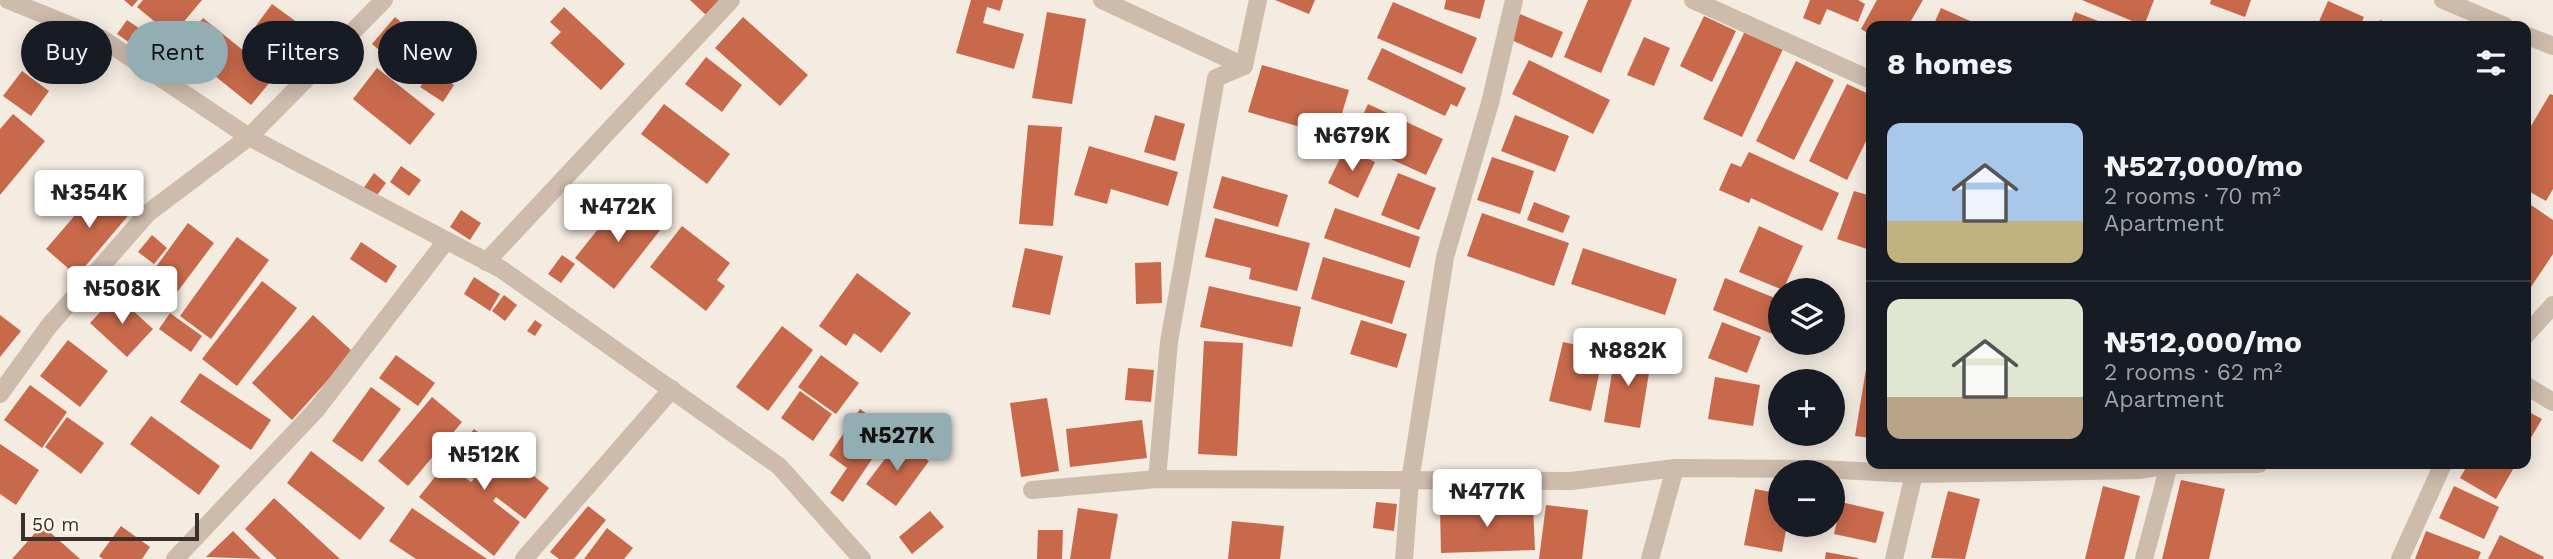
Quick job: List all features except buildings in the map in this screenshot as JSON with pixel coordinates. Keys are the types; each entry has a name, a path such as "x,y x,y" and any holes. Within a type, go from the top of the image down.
{"street":[{"path":"8,0 39,5 101,38 249,138 501,269 779,466 862,559"},
{"path":"0,394 49,326 148,213 249,138 384,0"},
{"path":"486,262 731,0"},
{"path":"1102,0 1244,66"},
{"path":"1244,66 1258,0"},
{"path":"1404,559 1410,481 1445,257 1490,103 1514,0"},
{"path":"1693,0 1866,78"},
{"path":"2443,0 2493,21"},
{"path":"2531,37 2553,46"},
{"path":"1157,480 1169,342 1216,78 1244,66"},
{"path":"175,559 316,410 446,241"},
{"path":"2531,329 2553,305"},
{"path":"524,559 672,389"},
{"path":"2531,389 2553,402"},
{"path":"1650,559 1675,468"},
{"path":"1032,491 1157,480 1571,481 1675,468 1821,469 1914,474 2147,469"},
{"path":"2144,559 2168,469"},
{"path":"2400,559 2441,469"},
{"path":"1894,559 1914,474"}]}
